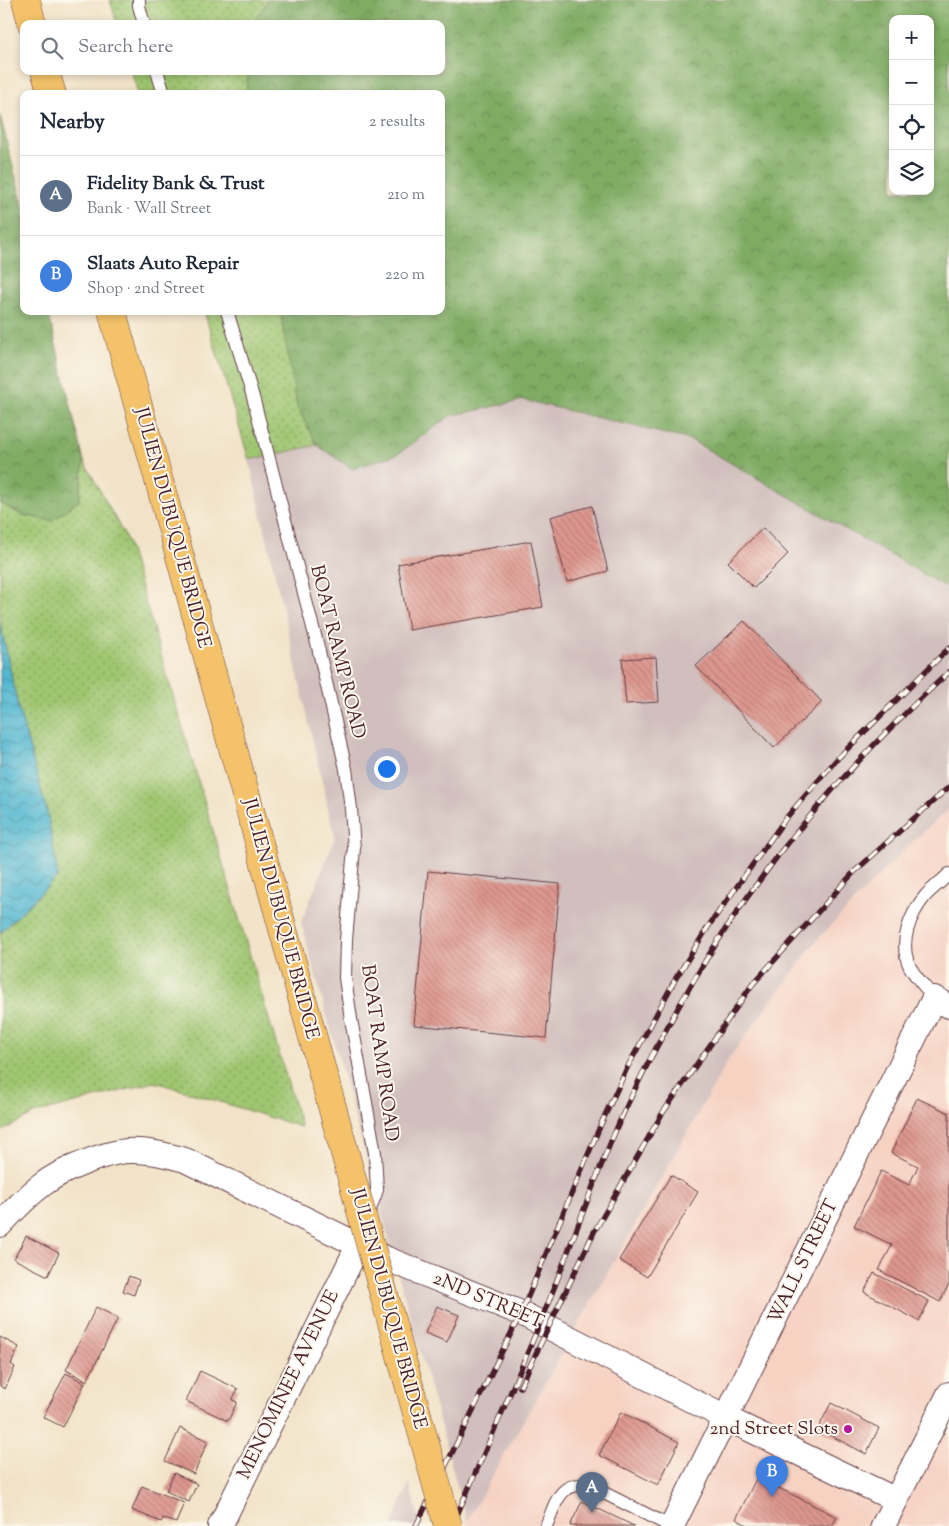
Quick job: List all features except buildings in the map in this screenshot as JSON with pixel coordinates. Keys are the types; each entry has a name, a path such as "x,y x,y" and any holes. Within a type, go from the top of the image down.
{"highway":[{"path":"26,0 31,20"},
{"path":"46,75 51,90"},
{"name":"JULIEN DUBUQUE BRIDGE","path":"113,315 448,1526"}],"street":[{"name":"WALL STREET","path":"671,1526 942,1002"},
{"name":"2ND STREET","path":"0,1225 42,1184 69,1169 99,1158 126,1151 155,1152 185,1160 387,1259 521,1313 726,1418 896,1500"},
{"name":"MENOMINEE AVENUE","path":"220,1526 358,1244"},
{"path":"883,1526 949,1394"}],"lane":[{"path":"139,0 143,20"},
{"path":"158,75 163,90"},
{"name":"BOAT RAMP ROAD","path":"228,315 252,397 320,656 346,769 354,848 346,940 345,978 374,1153 377,1190 358,1244"},
{"path":"942,1002 910,968 905,952 906,935 915,912 926,895 949,874"},
{"path":"546,1526 559,1496 570,1486 580,1484 590,1486 671,1526"}],"shaded area":[{"path":"523,400 691,440 949,589 949,809 909,845 817,940 730,1057 467,1521 301,923 335,838 249,460"},
{"path":"949,809 949,1526 468,1526 467,1521 730,1057 817,940 909,845"},
{"path":"409,1483 421,1526 391,1526 400,1506"}],"green space":[{"path":"110,0 273,0 276,20 116,20"},
{"path":"268,0 949,0 949,589 691,440 524,400 450,416 398,454 352,469 317,445 297,407 281,315 445,315 445,90 246,90 248,75 445,75 445,20 255,20"},
{"path":"132,75 284,75 286,90 137,90"},
{"path":"0,115 20,194 20,315 49,315 84,461 79,501 51,521 22,515 0,503"},
{"path":"205,315 321,315 340,440 249,460"},
{"path":"84,461 127,540 301,1127 155,1082 34,1114 0,1132 0,933 58,876 47,811 18,707 0,622 0,503 22,515 79,501"}],"water":[{"path":"0,622 18,707 47,811 58,876 0,933"}],"railway":[{"path":"416,1526 521,1313 601,1124 626,1070 676,978 710,924 786,818 837,759 949,648"},
{"path":"452,1526 540,1323 615,1132 651,1057 691,985 746,899 808,818 876,743 949,672"},
{"path":"520,1387 594,1232 662,1114 752,985 854,872 949,787"}],"place":[{"name":"2nd Street Slots","path":"848,1429"},
{"name":"Slaats Auto Repair","path":"772,1497"},
{"name":"Fidelity Bank & Trust","path":"592,1513"}]}
